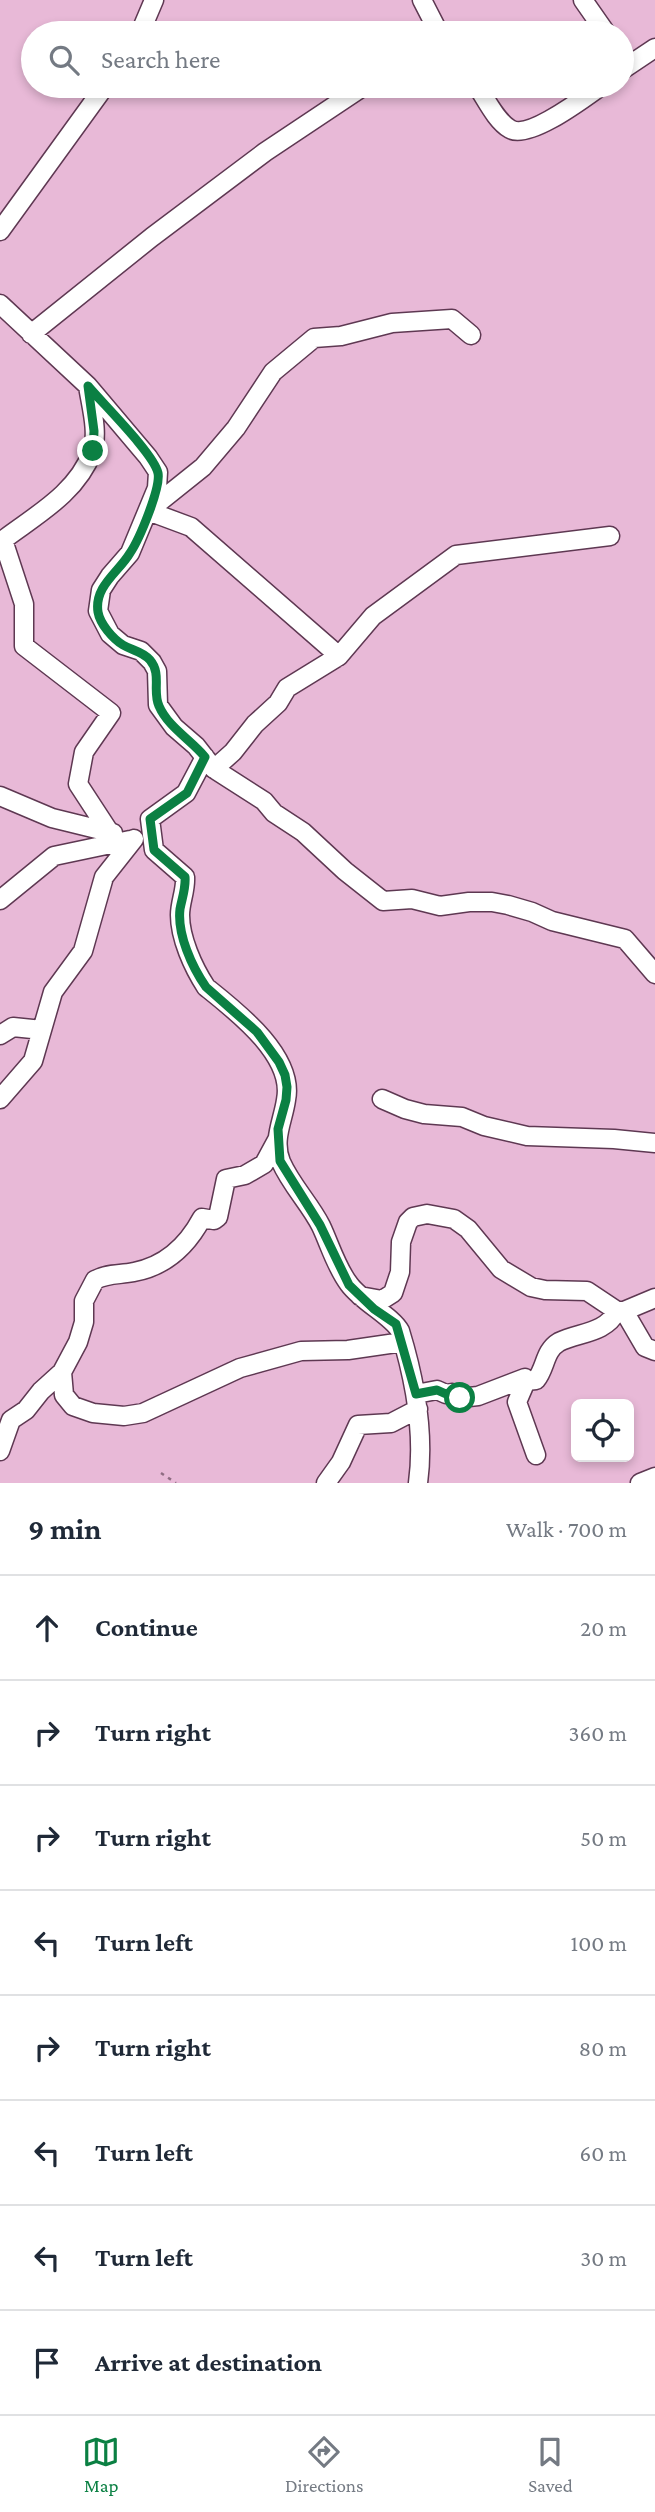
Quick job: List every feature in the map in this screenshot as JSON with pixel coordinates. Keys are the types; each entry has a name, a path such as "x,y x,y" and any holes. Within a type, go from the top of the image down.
{"street":[{"path":"145,21 154,0"},
{"path":"422,0 432,21"},
{"path":"583,0 598,21"},
{"path":"634,57 655,48"},
{"path":"0,231 96,98"},
{"path":"31,334 254,159 346,98"},
{"path":"485,98 501,120 511,129 522,132 547,121 582,98"},
{"path":"0,304 88,386 149,457 158,472 158,488 149,511 130,553 101,590 98,611 110,634 123,645 141,651 152,662 157,671 158,705 174,727 196,746 209,763 264,801 274,813 303,832 345,871 383,901 412,899 440,906 470,902 508,905 552,921 625,939 655,974"},
{"path":"149,511 203,467 236,428 272,372 314,338 341,336 392,323 452,318 471,335"},
{"path":"88,386 94,431 93,451 69,490 3,540 9,581 24,604 24,646 111,713 84,752 78,784 110,833"},
{"path":"149,511 191,527 339,656"},
{"path":"418,1483 417,1402 396,1324 360,1296 341,1272 320,1225 280,1161 278,1129 286,1100 285,1075 268,1044 206,987 200,978 182,934 180,907 185,877 154,850 150,819 187,793 209,763 233,752 255,724 278,704 287,688 339,656 373,616 456,555 610,536"},
{"path":"0,796 52,818 134,839"},
{"path":"4,892 54,856 134,839"},
{"path":"0,1099 33,1061 53,992 82,951 104,877 134,839"},
{"path":"0,1035 13,1027 42,1030"},
{"path":"382,1099 424,1114 462,1117 509,1133 655,1143"},
{"path":"0,1451 11,1420 26,1410 41,1391 62,1372 78,1342 84,1322 84,1301 95,1280 162,1263 176,1253 196,1230 202,1218 214,1220 218,1217 226,1179 245,1175 264,1164 278,1139"},
{"path":"360,1296 382,1300 393,1293 400,1272 401,1242 405,1228 413,1217 442,1215 461,1224 501,1269 531,1287 587,1292 620,1311 645,1347 655,1351"},
{"path":"326,1483 341,1462 358,1425 391,1423 437,1390 460,1398 478,1396 525,1378 526,1381 536,1380 556,1344 602,1327 620,1311 655,1298"},
{"path":"62,1372 64,1395 73,1406 93,1413 124,1416 143,1413 240,1368 301,1351 348,1350 403,1342"},
{"path":"526,1381 517,1402 536,1455"},
{"path":"640,1483 655,1477"}],"path":[{"path":"161,1473 176,1483"}],"route":[{"path":"93,451 94,431 88,386 149,457 158,472 158,488 152,504 130,553 101,590 98,611 110,634 123,645 141,651 152,662 157,671 158,705 174,727 205,757 187,793 150,819 154,850 185,877 184,896 180,907 182,934 206,987 257,1032 279,1062 287,1087 278,1129 280,1161 320,1225 341,1272 360,1296 396,1324 416,1394 437,1390 460,1398"}]}
